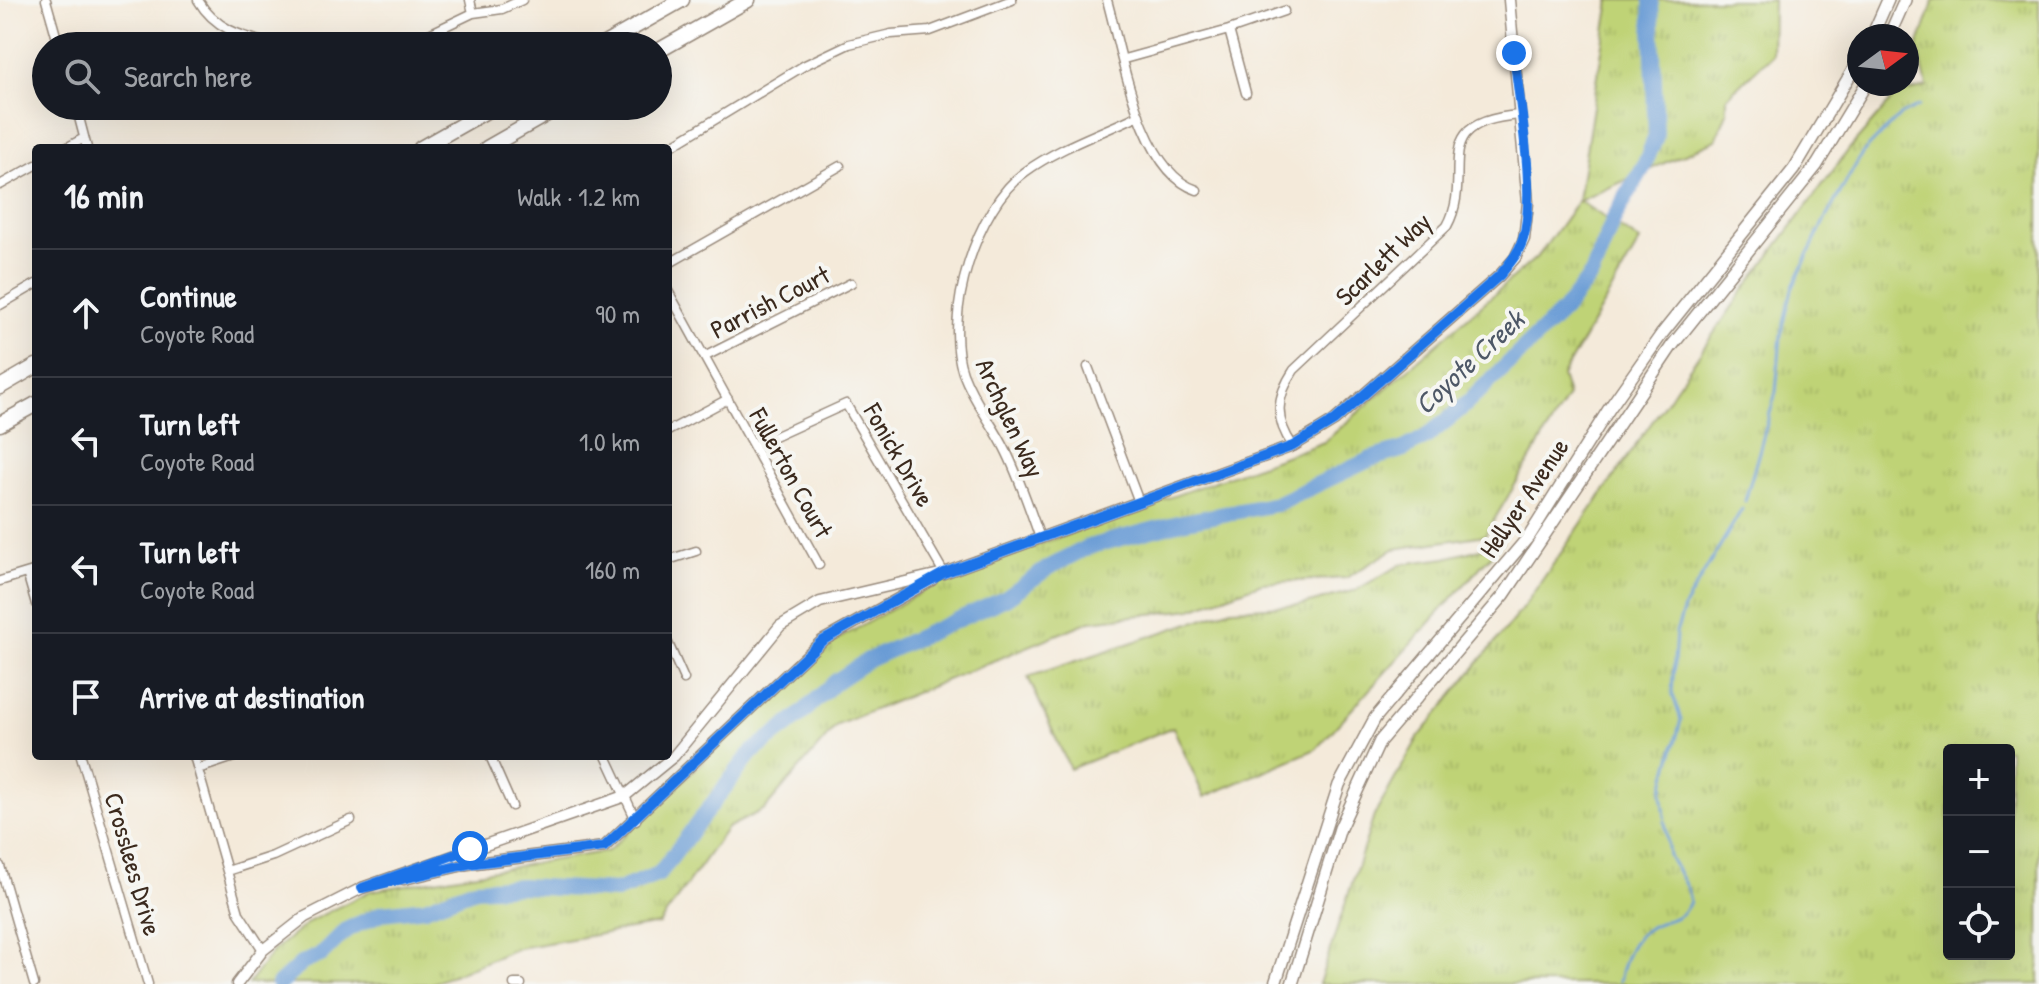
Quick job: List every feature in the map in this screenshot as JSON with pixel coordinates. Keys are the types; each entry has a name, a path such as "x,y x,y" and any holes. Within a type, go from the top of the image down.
{"highway":[{"path":"626,32 682,0"},
{"path":"672,43 748,0"},
{"path":"428,144 470,120"},
{"path":"494,144 536,120"},
{"path":"0,387 32,368"},
{"path":"0,424 32,406"}],"main road":[{"path":"1877,24 1888,0"},
{"path":"1894,24 1905,0"},
{"name":"Hellyer Avenue","path":"1275,984 1339,785 1375,718 1530,535 1652,347 1794,169 1847,80"},
{"name":"Hellyer Avenue","path":"1292,984 1340,828 1366,766 1414,697 1504,595 1671,347 1817,165 1859,96"},
{"path":"1402,687 1414,697"}],"street":[{"path":"46,0 55,32"},
{"path":"198,0 205,12 225,29 234,32"},
{"path":"470,0 473,13"},
{"path":"433,32 473,13 502,9 522,0"},
{"path":"672,146 805,65 849,44 891,34 930,31 1012,0"},
{"path":"1107,0 1139,115 1153,148 1171,176 1197,190"},
{"path":"672,758 780,626 820,602 944,573 1293,446 1334,421 1500,275 1515,258 1524,239 1528,203 1509,0"},
{"path":"1124,59 1284,11"},
{"path":"1229,30 1246,93"},
{"name":"Archglen Way","path":"1040,538 1008,455 976,406 962,368 957,338 958,305 979,239 1004,191 1038,163 1139,115"},
{"name":"Scarlett Way","path":"1293,446 1282,428 1278,410 1281,390 1294,370 1371,301 1447,226 1457,202 1456,157 1467,132 1485,120 1520,115"},
{"path":"80,120 86,144"},
{"path":"73,144 84,138"},
{"path":"672,262 840,166"},
{"path":"0,185 32,167"},
{"name":"Parrish Court","path":"706,356 851,283"},
{"path":"0,305 32,286"},
{"name":"Fullerton Court","path":"672,298 819,565"},
{"path":"1088,367 1139,502"},
{"path":"672,429 728,399"},
{"name":"Fonick Drive","path":"754,446 846,404 944,573"},
{"path":"672,559 696,551"},
{"path":"0,581 31,572"},
{"path":"362,888 468,864 604,847 822,641 944,573"},
{"path":"672,652 684,679"},
{"name":"Crosslees Drive","path":"82,760 148,984"},
{"path":"195,760 239,913 263,950"},
{"path":"198,769 225,760"},
{"path":"492,760 512,806"},
{"path":"608,760 636,820"},
{"path":"237,984 263,950 305,917 362,888 625,796 669,760"},
{"path":"227,871 273,856 351,820"},
{"path":"0,866 34,984"},
{"path":"514,984 521,984"}],"green space":[{"path":"1610,0 1773,0 1772,55 1727,97 1727,112 1716,140 1579,201 1640,241 1562,376 1568,396 1485,535 1394,549 1346,578 1262,583 1192,609 1090,621 837,725 765,809 727,828 659,924 518,948 431,984 248,984 274,950 310,921 370,891 608,851 824,647 948,577 1324,442 1539,255 1578,201"},
{"path":"1934,0 2039,0 2039,984 1319,984 1374,816 1418,738 1522,609 1739,297 1850,148 1895,96 1919,96 1919,89 1927,87 1919,44"},
{"path":"1502,543 1316,749 1204,797 1173,727 1070,769 1028,677 1232,609 1302,605 1356,590 1402,564 1446,558"}],"waterway":[{"name":"Coyote Creek","path":"279,984 302,963 321,955 346,930 382,913 425,908 475,889 522,886 616,891 659,874 751,753 795,720 835,682 868,660 1006,598 1048,568 1088,547 1182,522 1276,504 1426,437 1463,407 1563,311 1592,274 1615,216 1644,166 1656,136 1651,0"},
{"path":"1745,501 1776,392 1781,335 1792,289 1824,221 1862,154 1899,116 1919,106"},
{"path":"1665,817 1662,792 1681,720 1672,692 1676,633 1685,605 1742,509"},
{"path":"1619,981 1625,958 1637,938 1649,928 1682,913 1690,902 1687,888 1669,856 1665,821"}],"route":[{"path":"470,849 362,888 468,864 604,847 822,641 944,573 1293,446 1334,421 1500,275 1515,258 1524,239 1528,203 1514,53"}]}
